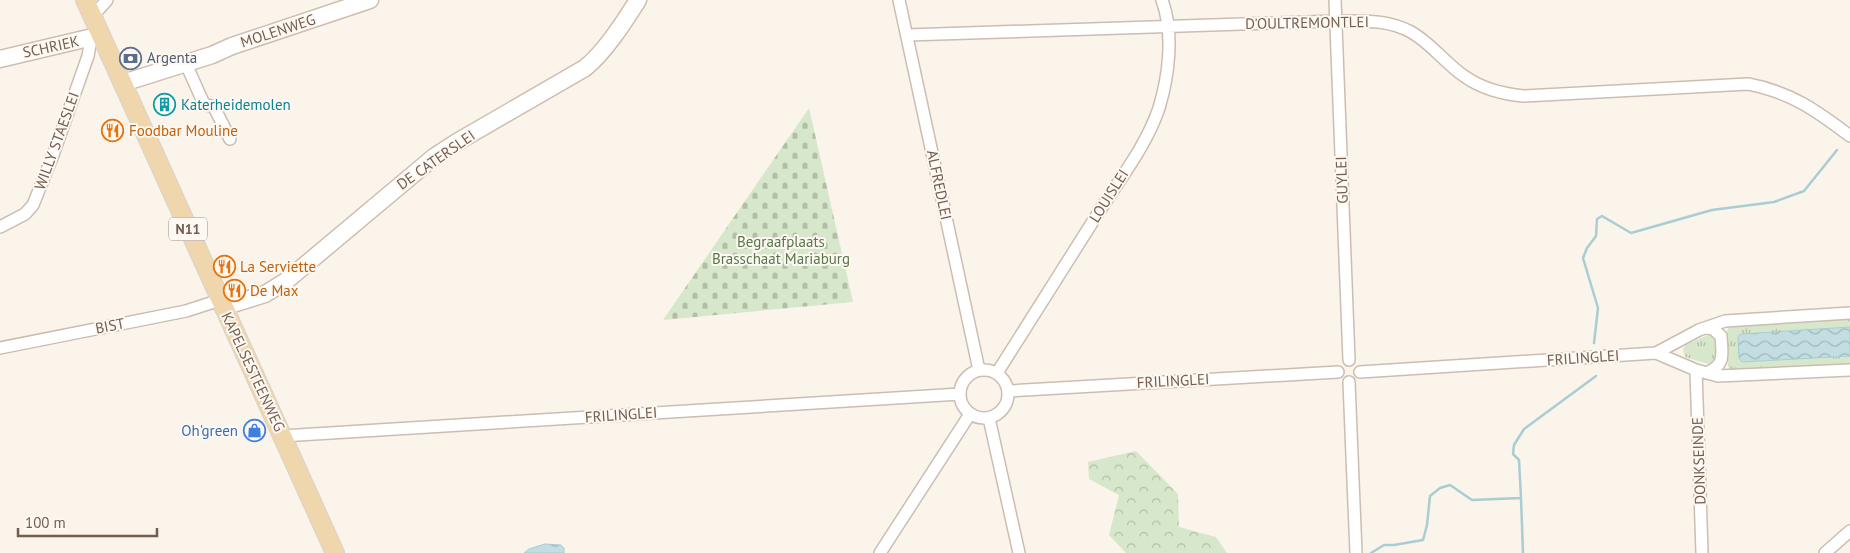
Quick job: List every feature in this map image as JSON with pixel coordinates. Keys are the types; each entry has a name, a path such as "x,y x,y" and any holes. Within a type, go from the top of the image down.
{"main road":[{"name":"KAPELSESTEENWEG","path":"88,7 96,37 123,83 221,304 335,553"}],"street":[{"path":"88,7 99,9 107,0"},
{"name":"MOLENWEG","path":"123,83 186,64 232,46 370,0"},
{"name":"DE CATERSLEI","path":"221,304 276,288 434,157 591,64 638,0"},
{"name":"ALFREDLEI","path":"898,0 979,370"},
{"name":"LOUISLEI","path":"997,373 1153,124 1159,108 1166,76 1167,27 1162,0"},
{"name":"GUYLEI","path":"1335,0 1349,360"},
{"name":"D'OULTREMONTLEI","path":"907,36 1380,21 1398,26 1424,41 1463,76 1493,91 1506,95 1524,96 1748,84 1767,88 1799,100 1849,133"},
{"name":"SCHRIEK","path":"0,59 96,37"},
{"name":"WILLY STAESLEI","path":"0,227 26,214 33,205 53,156 96,37"},
{"path":"186,64 204,104 214,107 230,139"},
{"name":"BIST","path":"0,348 221,304"},
{"name":"FRILINGLEI","path":"1360,372 1656,353 1706,328 1725,321 1850,314"},
{"path":"1701,372 1719,366 1722,358 1721,336 1713,329 1706,328"},
{"name":"FRILINGLEI","path":"1656,353 1701,372 1732,376 1850,370"},
{"path":"1349,360 1358,364 1360,372 1356,379 1350,382 1341,378 1338,372 1342,362 1349,360"},
{"path":"979,370 997,373 1004,381 1008,391 1004,408 989,418 979,418 970,414 964,408 960,394 961,386 965,379 971,373 979,370"},
{"name":"FRILINGLEI","path":"1008,391 1338,372"},
{"name":"DONKSEINDE","path":"1701,372 1702,553"},
{"path":"1350,382 1356,553"},
{"name":"FRILINGLEI","path":"282,436 960,394"},
{"path":"880,553 970,414"},
{"path":"989,418 1018,553"},
{"path":"1825,553 1850,531"}],"green space":[{"name":"Begraafplaats Brasschaat Mariaburg","path":"809,108 853,302 663,320"},
{"path":"1850,318 1850,365 1730,370 1728,366 1726,332 1730,326"},
{"path":"1706,336 1712,336 1717,340 1719,355 1714,363 1708,364 1685,357 1683,350 1685,345"},
{"path":"1136,451 1178,494 1179,527 1216,537 1227,553 1126,553 1109,535 1119,495 1089,479 1088,462"}],"water":[{"path":"1850,327 1850,356 1742,362 1739,358 1738,338 1742,334"},
{"path":"545,544 561,545 564,548 564,553 524,553 529,549"}],"waterway":[{"path":"1594,343 1598,308 1583,258 1587,248 1596,236 1597,219 1602,216 1631,233 1712,210 1774,202 1804,191 1837,150"},
{"path":"1371,553 1384,545 1423,540 1427,525 1430,496 1440,488 1450,485 1472,500 1521,498 1519,460 1513,454 1514,445 1524,429 1596,376"},
{"path":"1521,498 1523,553"}],"place":[{"name":"Argenta","path":"131,58"},
{"name":"Katerheidemolen","path":"165,105"},
{"name":"Foodbar Mouline","path":"113,131"},
{"name":"La Serviette","path":"224,267"},
{"name":"De Max","path":"234,291"},
{"name":"Oh'green","path":"254,431"}]}
